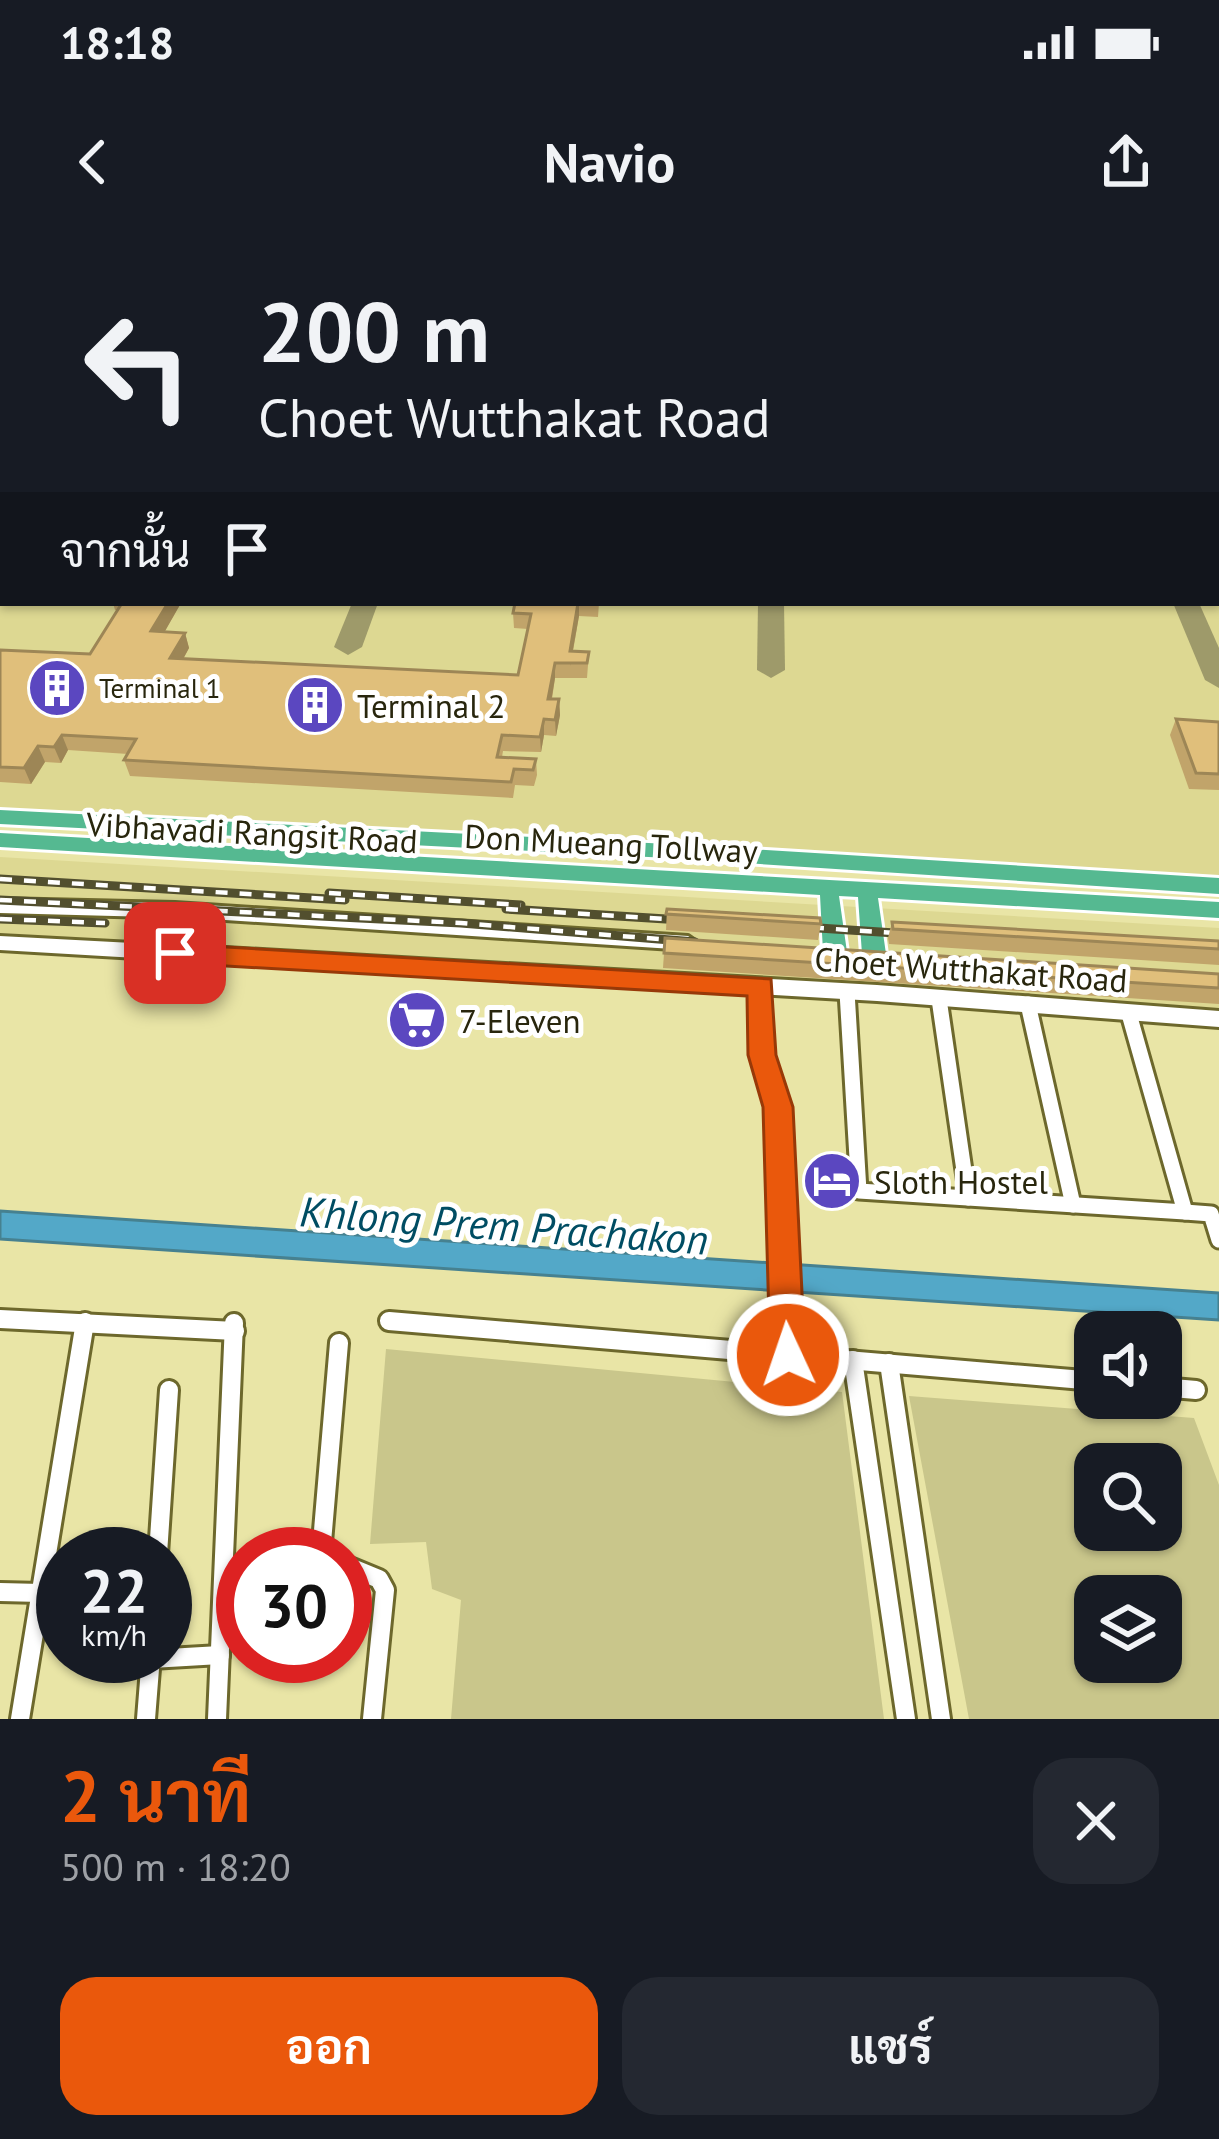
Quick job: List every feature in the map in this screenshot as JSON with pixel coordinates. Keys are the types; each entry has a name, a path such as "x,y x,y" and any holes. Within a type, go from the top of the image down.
{"highway":[{"name":"Vibhavadi Rangsit Road","path":"0,817 1219,886"},
{"name":"Don Mueang Tollway","path":"0,826 1219,896"},
{"name":"Don Mueang Tollway","path":"0,840 1219,910"},
{"name":"Vibhavadi Rangsit Road","path":"0,851 1219,921"},
{"path":"823,951 829,898"},
{"path":"868,900 885,955"}],"main road":[{"path":"90,947 108,910"},
{"path":"0,911 205,912 718,944"},
{"path":"175,953 205,912"},
{"name":"Choet Wutthakat Road","path":"0,943 848,992 1219,1019"},
{"path":"823,951 885,955"}],"street":[{"path":"761,987 762,1055 778,1107 788,1355"},
{"path":"848,992 859,1190 1211,1214 1219,1240"},
{"path":"939,998 968,1198"},
{"path":"1028,1004 1073,1205"},
{"path":"1129,1014 1185,1212"},
{"path":"0,1319 235,1327 233,1527"},
{"path":"388,1321 1074,1379"},
{"path":"52,1527 85,1322"},
{"path":"323,1527 339,1343"},
{"path":"853,1360 906,1719"},
{"path":"889,1363 941,1719"},
{"path":"1182,1389 1196,1390"},
{"path":"160,1527 169,1390"},
{"path":"372,1576 385,1590 372,1719"},
{"path":"0,1592 36,1592"},
{"path":"20,1719 36,1622"},
{"path":"146,1719 149,1683"},
{"path":"217,1719 219,1683"}],"shaded area":[{"path":"0,606 1219,606 1219,881 0,813"},
{"path":"0,857 1219,928 1219,1013 0,933"},
{"path":"386,1349 842,1392 884,1719 451,1719 461,1600 432,1589 426,1542 372,1544"},
{"path":"909,1396 1074,1409 1074,1419 1194,1418 1219,1485 1219,1719 969,1719"}],"water":[{"path":"0,1211 1219,1293 1219,1320 1182,1318 1182,1311 1084,1311 0,1239"}],"building":[{"name":"Terminal 2","path":"120,606 166,606 151,631 185,633 170,658 518,675 531,614 513,613 514,606 578,606 570,651 589,652 587,663 555,663 548,699 559,699 555,720 544,719 540,737 502,735 497,757 536,759 533,770 514,769 511,782 124,760 136,739 62,735 54,747 38,746 24,768 0,767 0,650 90,654"},
{"path":"1176,719 1219,722 1219,774 1196,773"},
{"path":"667,909 820,918 821,924 666,914"},
{"path":"892,922 1219,941 1219,949 893,929"},
{"path":"665,938 1219,974 1219,988 664,953"}],"taxiway":[{"path":"348,647 364,606"},
{"path":"771,606 771,670"},
{"path":"1187,606 1219,680"}],"railway":[{"path":"0,879 345,900"},
{"path":"329,893 521,905"},
{"path":"0,900 461,923 695,942"},
{"path":"506,909 698,921"},
{"path":"0,919 105,923"},
{"path":"788,926 926,935"}],"place":[{"name":"Terminal 1","path":"57,688"},
{"name":"Terminal 2","path":"315,705"},
{"name":"7-Eleven","path":"417,1020"},
{"name":"Sloth Hostel","path":"832,1181"}],"route":[{"path":"175,953 761,987 762,1055 778,1107 788,1355"}],"water label":[{"name":"Khlong Prem Prachakon","path":"504,1225"}]}
